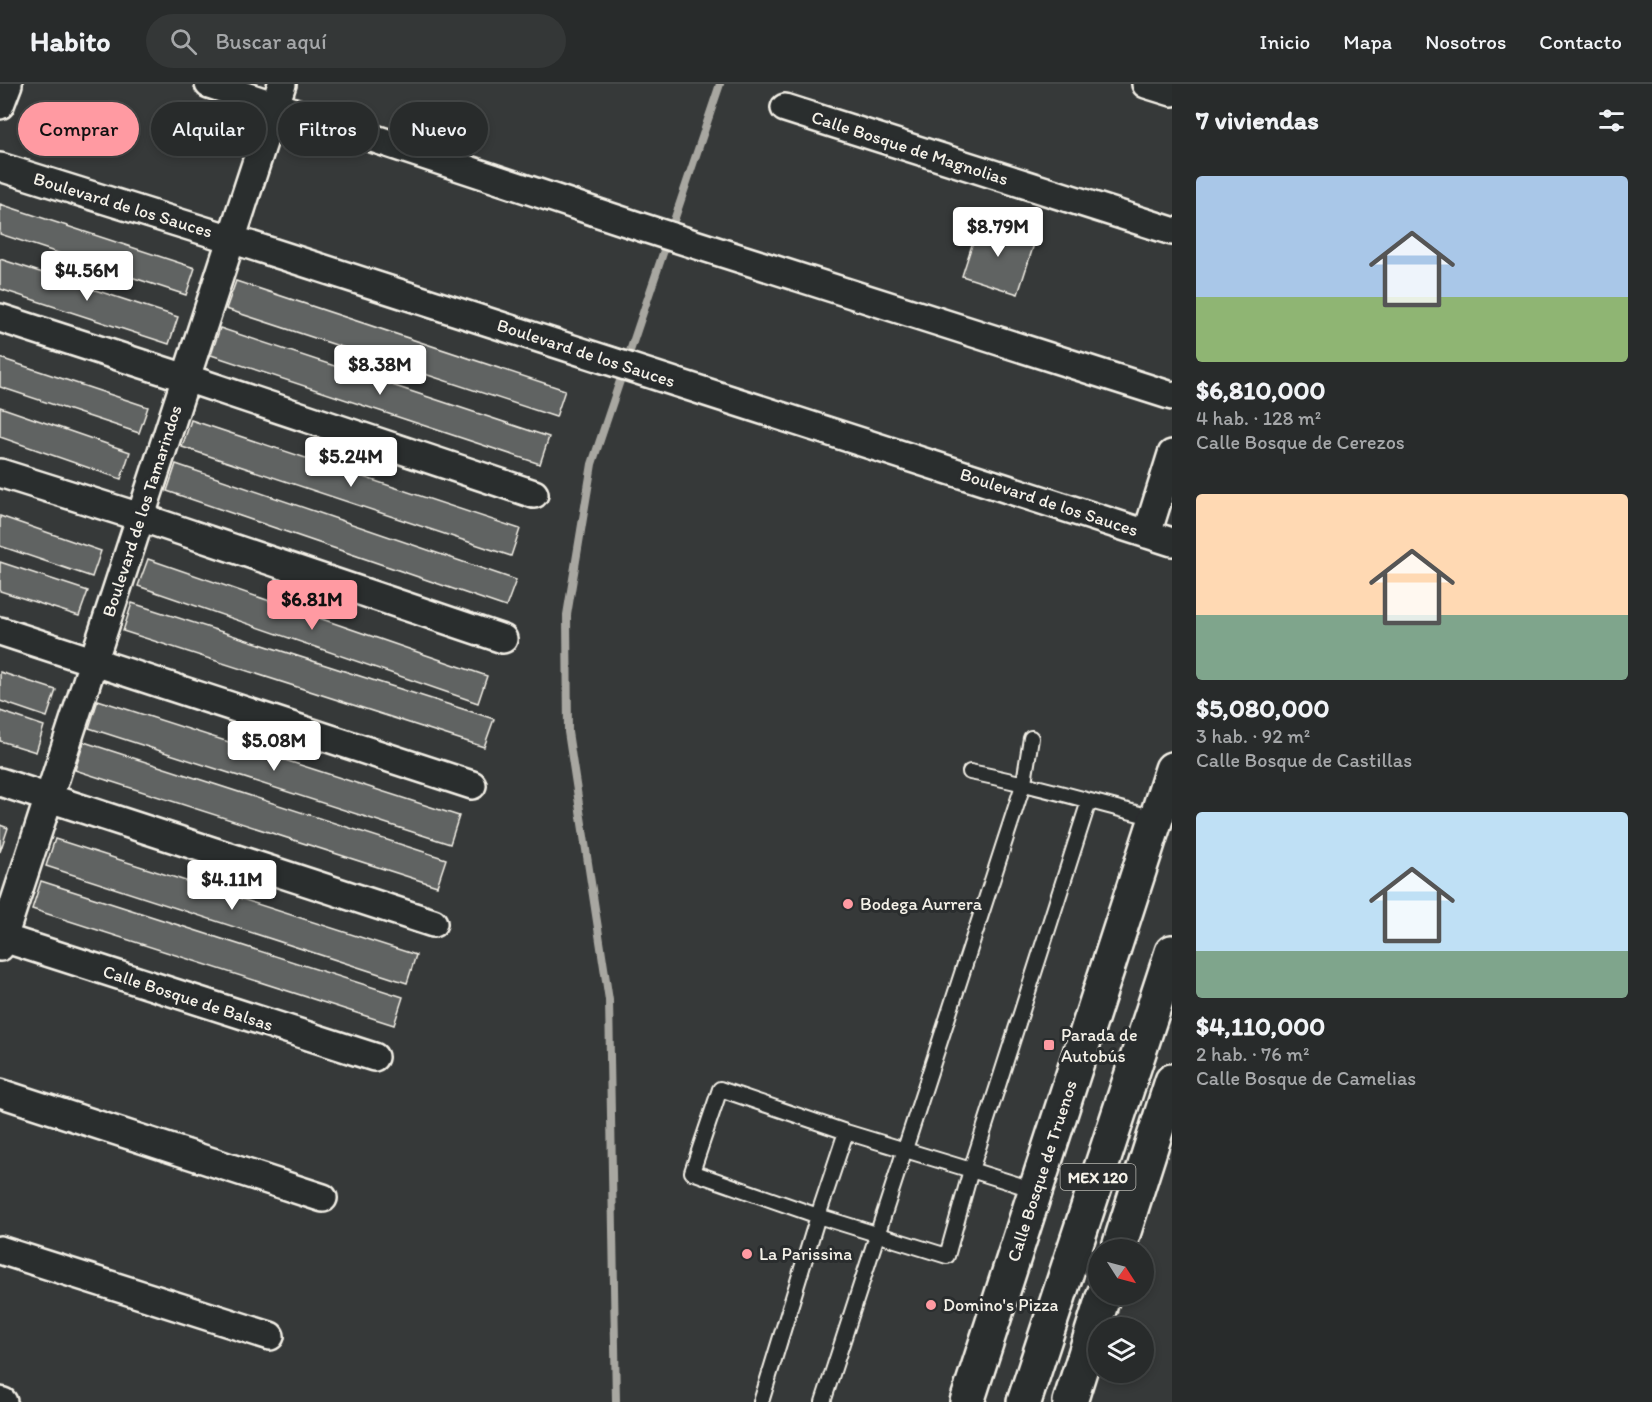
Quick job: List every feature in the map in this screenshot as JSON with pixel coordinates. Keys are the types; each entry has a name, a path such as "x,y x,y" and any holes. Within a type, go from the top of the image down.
{"street":[{"path":"0,105 8,84"},
{"path":"209,84 278,95 644,228 1172,396"},
{"path":"1146,84 1172,92"},
{"name":"Boulevard de los Tamarindos","path":"1,941 278,95"},
{"name":"Calle Bosque de Magnolias","path":"785,108 1172,231"},
{"name":"Boulevard de los Sauces","path":"0,167 1160,538"},
{"path":"0,318 534,494"},
{"path":"1160,538 1172,454"},
{"path":"0,472 503,639"},
{"path":"0,631 472,785"},
{"name":"Calle Bosque de Truenos","path":"967,1402 1172,769"},
{"path":"0,782 433,923"},
{"name":"Calle Bosque de Balsas","path":"1,941 374,1057"},
{"name":"MEX 120","path":"1024,1402 1172,952"},
{"path":"1122,1239 1172,1081"},
{"path":"0,1093 323,1198"},
{"path":"0,1250 270,1336"},
{"path":"1070,1402 1101,1305"}],"lane":[{"path":"822,1402 1024,782 1031,738"},
{"path":"970,772 1024,782 1156,818"},
{"path":"1036,1190 971,1170 906,1149 846,1132 720,1089 692,1172 818,1216 947,1256 971,1170 1089,801"},
{"path":"761,1402 846,1132"}],"building":[{"path":"0,204 195,268 186,295 0,234"},
{"path":"979,223 1035,241 1018,294 962,276"},
{"path":"0,259 178,317 169,344 0,289"},
{"path":"236,281 565,390 556,417 226,309"},
{"path":"220,328 549,437 540,464 211,355"},
{"path":"0,358 148,407 139,433 0,387"},
{"path":"0,407 130,452 121,479 0,437"},
{"path":"191,420 520,529 511,556 182,447"},
{"path":"176,464 516,580 506,607 167,491"},
{"path":"0,516 101,551 92,577 0,546"},
{"path":"148,559 487,676 478,703 138,586"},
{"path":"0,562 88,591 79,616 0,591"},
{"path":"132,603 494,719 484,747 123,631"},
{"path":"0,672 56,690 47,717 0,701"},
{"path":"98,700 459,816 450,844 89,728"},
{"path":"0,711 44,726 36,752 0,741"},
{"path":"84,742 446,859 437,886 75,770"},
{"path":"0,825 8,828 0,852"},
{"path":"55,839 416,955 407,983 46,866"},
{"path":"41,881 403,997 394,1025 32,909"}],"waterway":[{"path":"616,1402 609,1000 568,732 567,615 592,464 720,84"}],"place":[{"name":"Bodega Aurrera","path":"848,904"},
{"name":"Parada de Autobús","path":"1049,1045"},
{"name":"La Parissina","path":"747,1254"},
{"name":"Domino's Pizza","path":"931,1305"}]}
